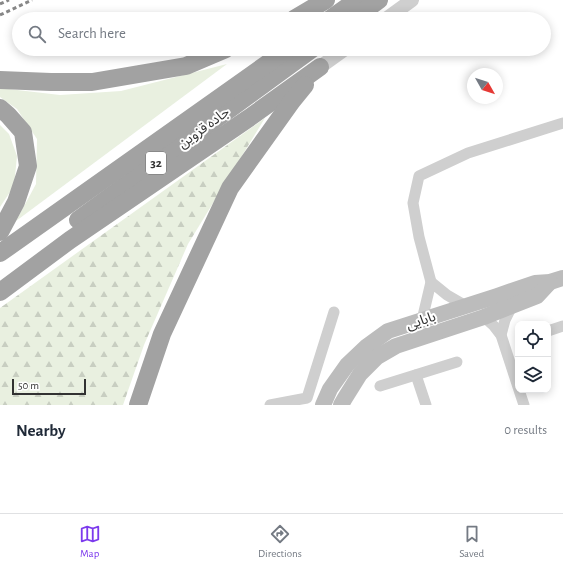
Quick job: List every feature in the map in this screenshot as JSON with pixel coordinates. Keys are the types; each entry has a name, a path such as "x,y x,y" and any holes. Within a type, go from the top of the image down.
{"highway":[{"path":"306,12 326,0"},
{"path":"340,12 357,0"},
{"path":"363,12 379,0"},
{"path":"0,80 92,82 186,66 210,56"},
{"name":"جاده قزوین","path":"0,253 278,56"},
{"name":"جاده قزوین","path":"0,277 302,56"},
{"path":"0,292 70,240 249,118 320,67"},
{"path":"138,405 162,334 230,188 292,101 320,67"},
{"path":"0,108 23,132 28,166 16,202 0,232"}],"main road":[{"name":"بابایی","path":"341,405 360,374 377,357 396,346 484,317 536,296 556,280"},
{"name":"بابایی","path":"323,405 330,389 347,365 366,347 388,332 534,282 556,280"}],"street":[{"path":"396,12 412,0"},
{"path":"320,67 335,56"},
{"path":"422,320 431,282 419,237 413,203 419,176 468,153 563,123"},
{"path":"431,282 447,295 466,306"},
{"path":"501,335 504,320 512,306"},
{"path":"305,401 334,312"},
{"path":"484,317 501,335 515,378"},
{"path":"551,330 563,326"},
{"path":"380,386 457,362"},
{"path":"416,375 426,405"},
{"path":"270,405 305,401 330,389"},
{"path":"520,393 524,405"}],"green space":[{"path":"227,64 16,221 36,184 37,139 17,109 0,97 0,88 60,95 121,91"},
{"path":"265,118 188,244 144,345 123,405 0,405 0,308"},
{"path":"0,125 9,134 17,156 14,186 0,207"}],"railway":[{"path":"0,4 9,0"},
{"path":"0,15 32,0"}]}
